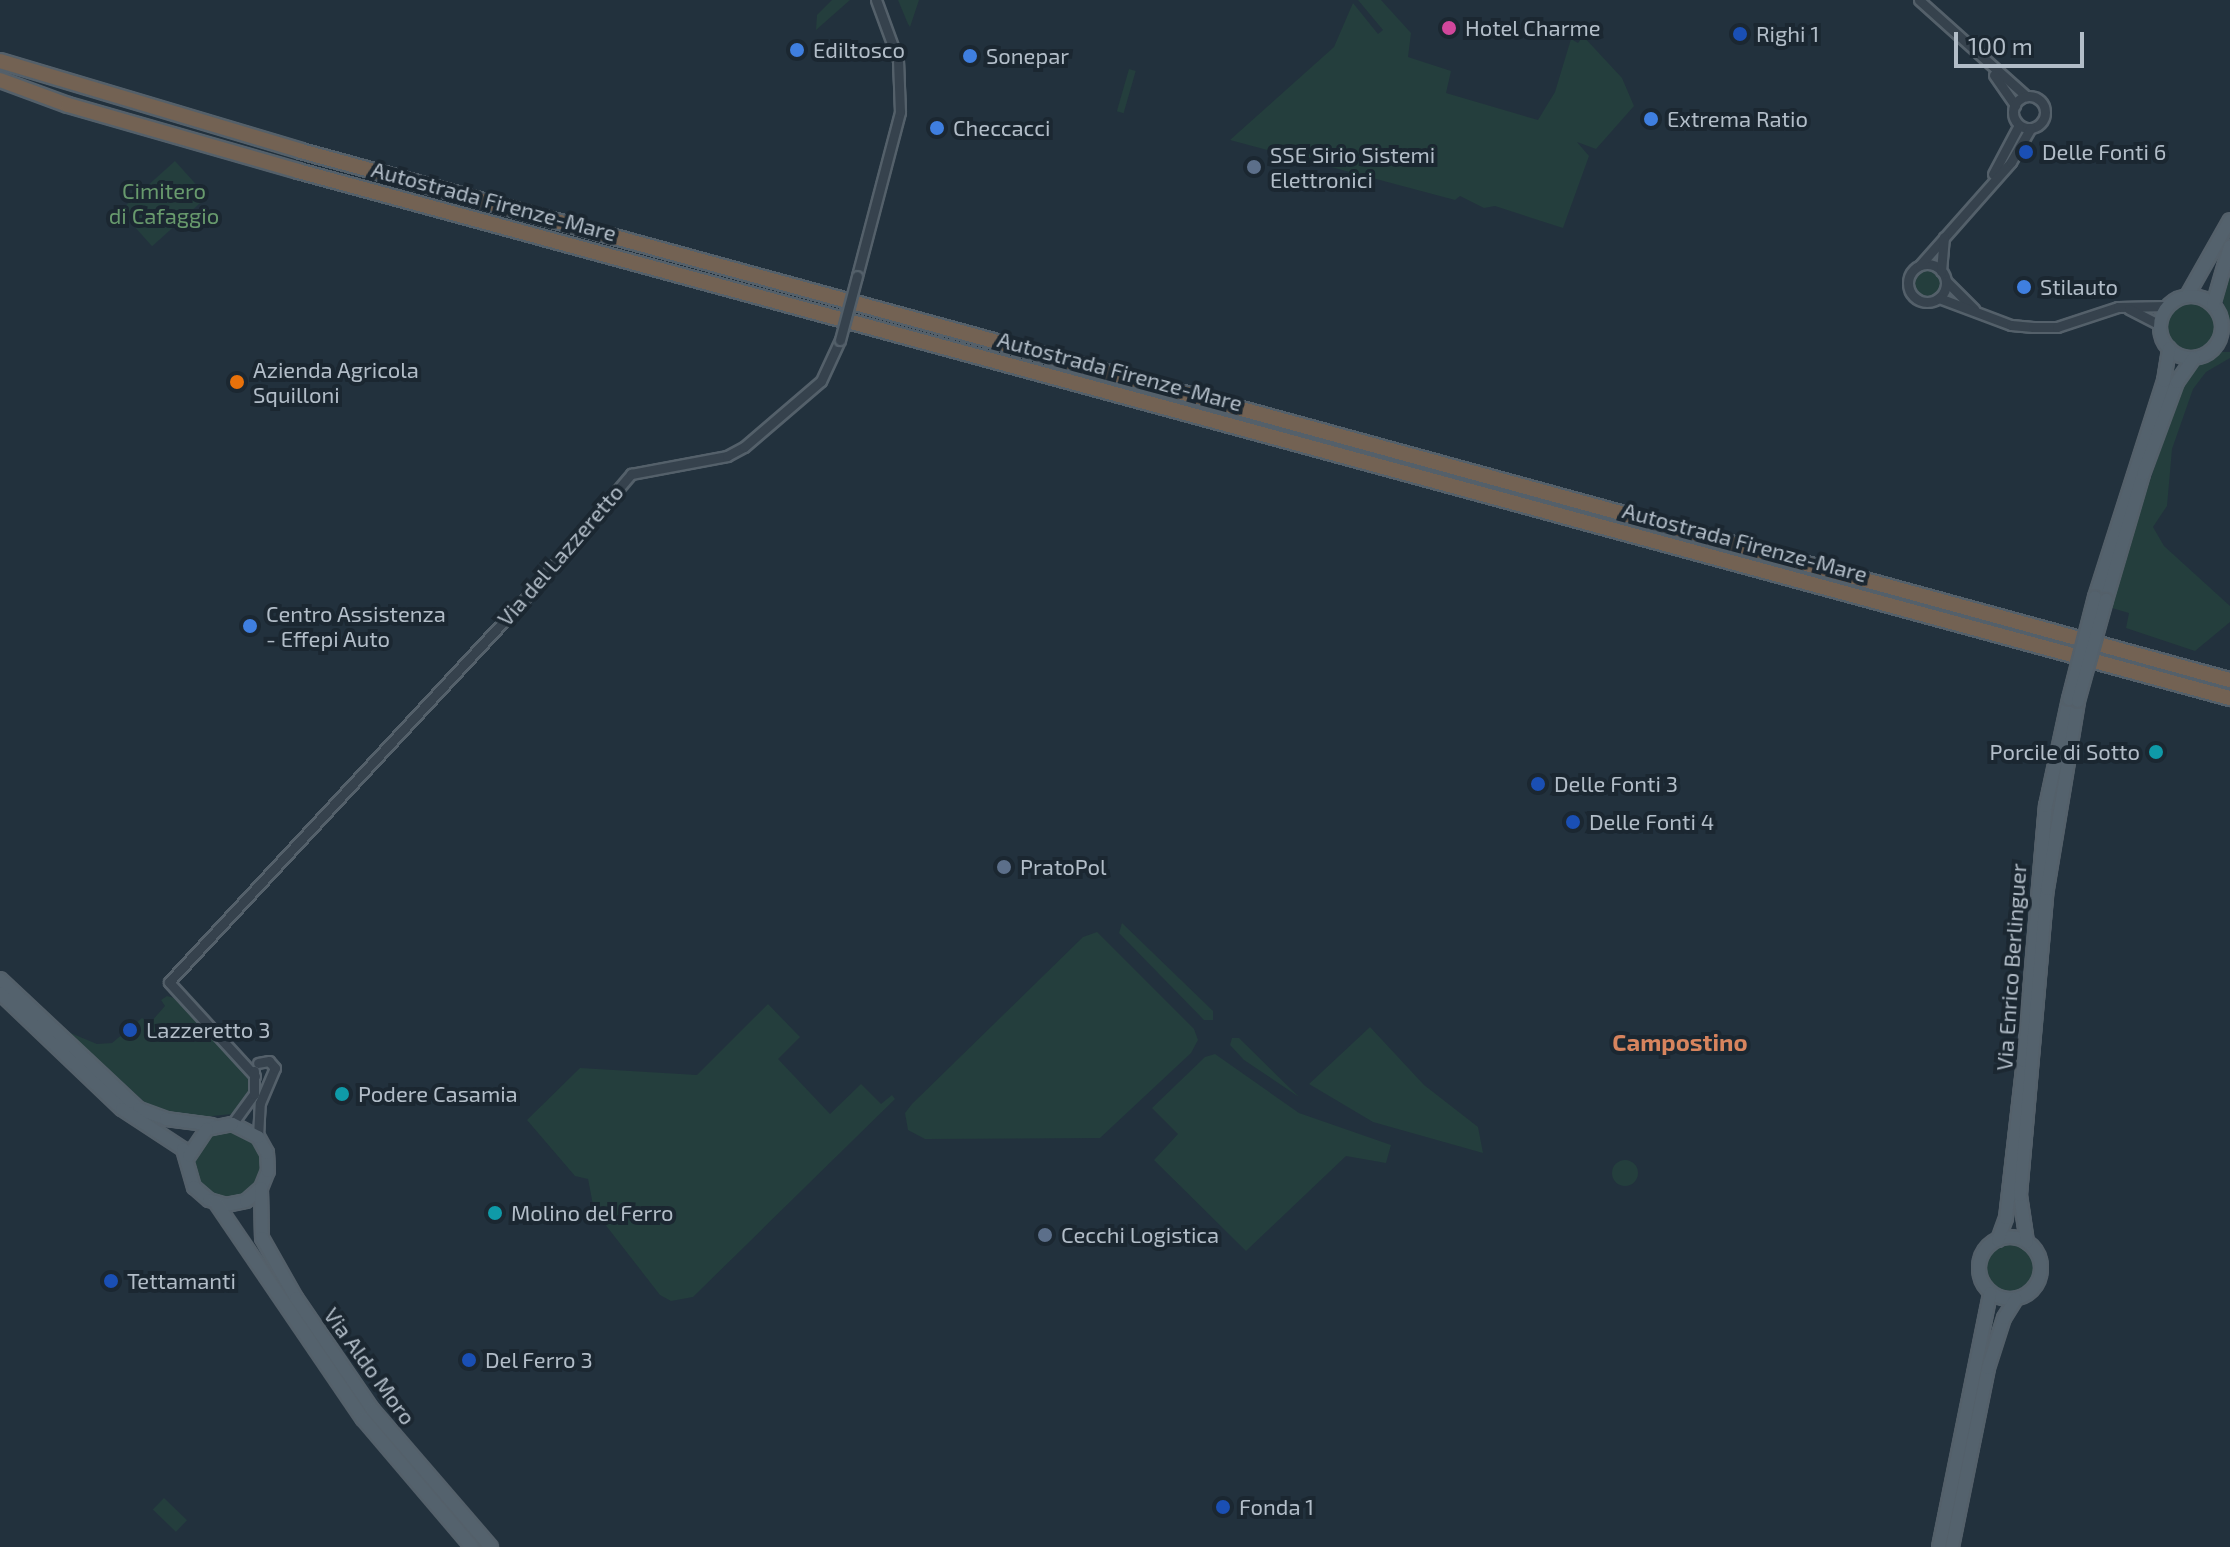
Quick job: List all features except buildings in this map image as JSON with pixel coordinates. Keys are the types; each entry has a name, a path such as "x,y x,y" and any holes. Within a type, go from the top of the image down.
{"highway":[{"name":"Autostrada Firenze-Mare","path":"0,61 286,147 2230,680"},
{"name":"Autostrada Firenze-Mare","path":"0,80 68,105 298,171 2230,698"}],"main road":[{"path":"2073,700 2164,381 2169,348 2160,325 2168,306 2187,296 2230,220"},
{"path":"2101,598 2177,382 2194,358 2219,340 2221,322 2213,305 2230,246"},
{"path":"2187,296 2213,305"},
{"path":"2169,348 2194,358"},
{"name":"Via Enrico Berlinguer","path":"1939,1547 1990,1293 1980,1276 1980,1262 1998,1240 2006,1218 2024,1061 2046,806 2073,700"},
{"name":"Via Enrico Berlinguer","path":"1952,1547 1988,1368 2004,1318 2016,1299 2033,1290 2042,1273 2038,1254 2027,1242 2020,1195 2047,889 2073,700"},
{"path":"0,979 139,1109 166,1119 232,1124 258,1137"},
{"path":"0,993 122,1109 189,1156 199,1135 215,1125"},
{"name":"Via Aldo Moro","path":"258,1137 269,1162 261,1188 262,1238 296,1298 372,1409 491,1547"},
{"name":"Via Aldo Moro","path":"189,1156 194,1187 216,1203 363,1419 472,1547"},
{"path":"216,1203 236,1204 261,1188"},
{"path":"1998,1240 2027,1242"},
{"path":"1990,1293 2016,1299"}],"street":[{"name":"Via del Lazzeretto","path":"238,1052 169,982 531,592 631,474 727,456 744,447 821,381 840,340 900,112 898,60 876,0"},
{"path":"1919,0 1985,62 2026,96 2037,98 2045,107 2043,121 2031,128 2011,162 1909,278 1911,294 1925,302 1939,298 2011,325 2057,327 2122,307 2168,306"},
{"path":"1981,193 2019,125 2015,105 1985,62"},
{"path":"2015,105 2026,96"},
{"path":"2019,125 2031,128"},
{"path":"1945,234 1941,271 1946,281 1976,311"},
{"path":"1920,265 1941,271"},
{"path":"1939,298 1946,281"},
{"path":"2122,307 2160,325"},
{"path":"238,1052 258,1063 272,1063 275,1072 260,1103 258,1137"},
{"path":"238,1052 255,1076"},
{"path":"232,1124 250,1101 258,1063"}],"green space":[{"path":"832,0 850,0 816,30 817,15"},
{"path":"898,0 919,0 910,27 908,24"},
{"path":"1358,0 1381,0 1411,33 1408,57 1451,71 1446,93 1538,120 1555,92 1571,39 1578,43 1583,36 1622,78 1634,106 1596,149 1577,142 1589,156 1563,228 1495,206 1484,208 1460,196 1455,200 1230,140 1334,47 1353,3 1378,34 1383,30"},
{"path":"1129,69 1136,71 1124,113 1117,111"},
{"name":"Cimitero di Cafaggio","path":"175,161 207,197 152,246 120,211"},
{"path":"2230,259 2230,327 2221,294"},
{"path":"1928,270 1937,274 1941,283 1937,292 1928,296 1919,292 1915,283 1919,274"},
{"path":"2191,302 2208,309 2215,326 2208,343 2191,350 2174,343 2167,326 2174,309"},
{"path":"2220,352 2230,352 2230,358 2206,372 2193,389 2172,449 2167,506 2153,527 2164,546 2230,606 2230,622 2195,651 2126,628 2129,613 2112,608 2109,601 2183,384 2194,368"},
{"path":"1122,923 1213,1011 1213,1020 1204,1020 1119,933"},
{"path":"1097,932 1194,1029 1198,1040 1191,1053 1100,1138 925,1139 908,1130 905,1113 912,1104 1083,937"},
{"path":"167,996 182,1000 249,1072 251,1093 232,1114 183,1119 153,1110 68,1032 97,1044 112,1043 142,1018 150,1023 165,1006 161,1000"},
{"path":"768,1004 800,1037 778,1059 830,1114 861,1084 881,1104 892,1095 895,1099 693,1297 671,1301 660,1295 594,1210 588,1179 575,1176 527,1120 580,1068 697,1075"},
{"path":"1370,1027 1424,1085 1478,1127 1483,1153 1373,1122 1309,1084"},
{"path":"1232,1038 1239,1038 1299,1097 1244,1060 1230,1045"},
{"path":"1215,1054 1299,1113 1391,1145 1386,1163 1346,1156 1246,1251 1154,1160 1178,1134 1152,1108 1205,1057"},
{"path":"228,1129 247,1135 257,1145 263,1164 257,1183 247,1193 228,1199 209,1193 199,1183 193,1164 199,1145 209,1135"},
{"path":"1625,1160 1634,1164 1638,1173 1634,1182 1625,1186 1616,1182 1612,1173 1616,1164"},
{"path":"2010,1244 2027,1251 2034,1268 2027,1285 2010,1292 1993,1285 1986,1268 1993,1251"},
{"path":"164,1498 187,1520 176,1532 153,1510"}],"place":[{"name":"Hotel Charme","path":"1449,28"},
{"name":"Righi 1","path":"1740,34"},
{"name":"Ediltosco","path":"797,50"},
{"name":"Sonepar","path":"970,56"},
{"name":"Extrema Ratio","path":"1651,119"},
{"name":"Checcacci","path":"937,128"},
{"name":"Delle Fonti 6","path":"2026,152"},
{"name":"SSE Sirio Sistemi Elettronici","path":"1254,167"},
{"name":"Stilauto","path":"2024,287"},
{"name":"Azienda Agricola Squilloni","path":"237,382"},
{"name":"Centro Assistenza - Effepi Auto","path":"250,626"},
{"name":"Porcile di Sotto","path":"2156,752"},
{"name":"Delle Fonti 3","path":"1538,784"},
{"name":"Delle Fonti 4","path":"1573,822"},
{"name":"PratoPol","path":"1004,867"},
{"name":"Lazzeretto 3","path":"130,1030"},
{"name":"Podere Casamia","path":"342,1094"},
{"name":"Molino del Ferro","path":"495,1213"},
{"name":"Cecchi Logistica","path":"1045,1235"},
{"name":"Tettamanti","path":"111,1281"},
{"name":"Del Ferro 3","path":"469,1360"},
{"name":"Fonda 1","path":"1223,1507"}],"district":[{"name":"Campostino","path":"1680,1042"}]}
